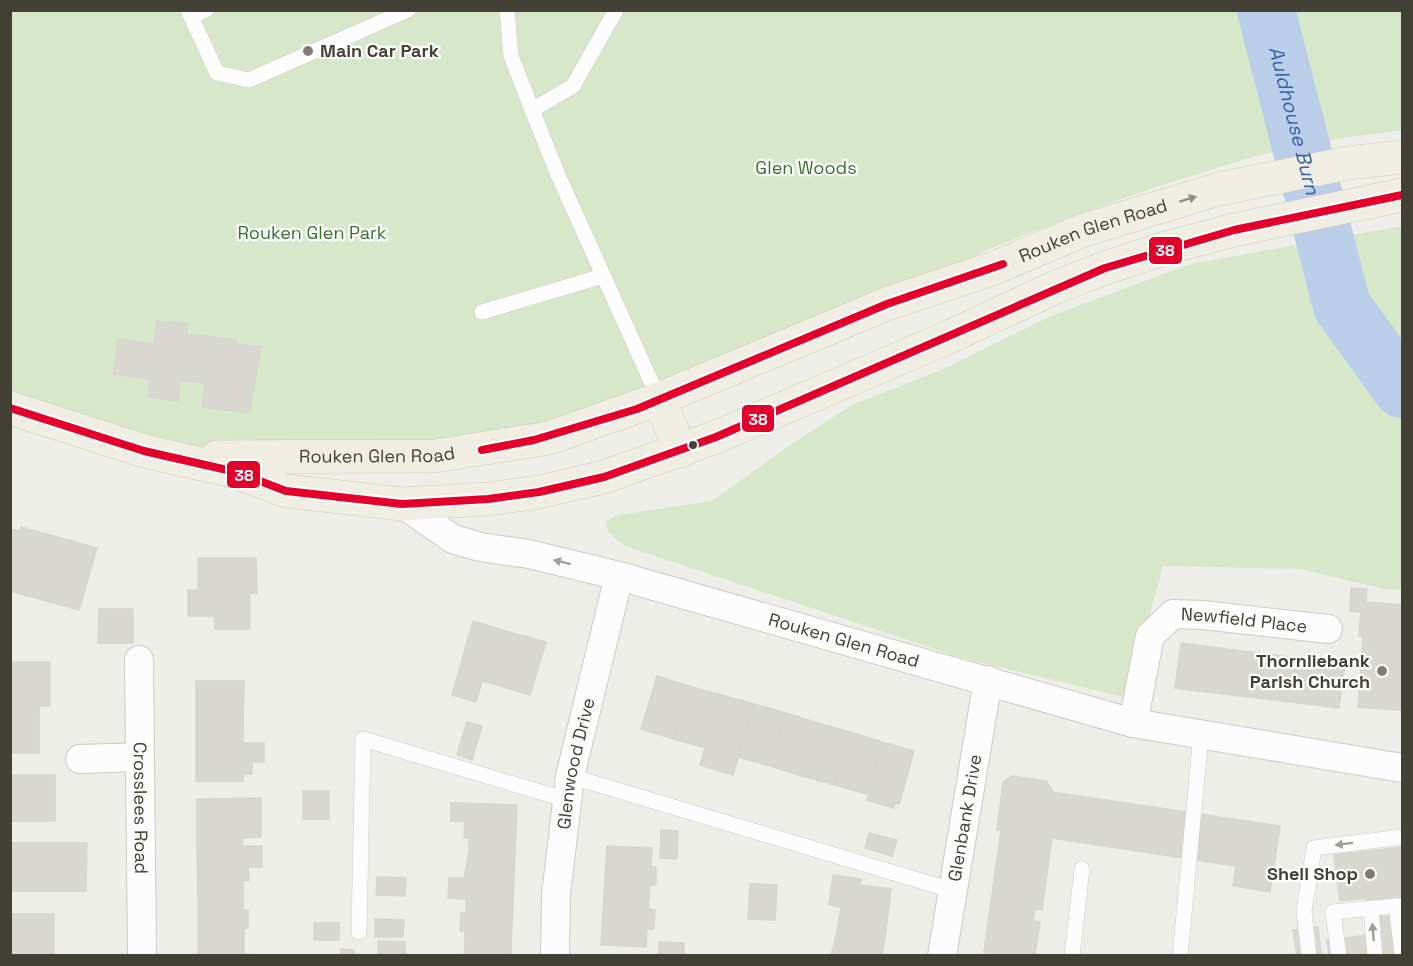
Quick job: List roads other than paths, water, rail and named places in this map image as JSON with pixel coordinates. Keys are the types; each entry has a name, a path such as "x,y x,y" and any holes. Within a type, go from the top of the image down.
{"main road":[{"name":"Rouken Glen Road","path":"167,456 435,456 549,438 659,399 889,303 994,268 1084,230 1220,189 1348,163 1402,157"},
{"name":"Rouken Glen Road","path":"10,408 167,456 236,472 286,491 402,504 488,499 539,492 604,477 681,451 951,336 1066,283 1166,248 1294,216 1402,195"},
{"path":"659,399 681,451"}],"street":[{"name":"Rouken Glen Road","path":"402,504 453,539 480,547 529,554 619,576 1133,723 1402,768"},
{"name":"Glenwood Drive","path":"555,956 556,896 569,788 619,576"},
{"name":"Newfield Place","path":"1133,723 1150,636 1173,614 1203,615 1328,629"},
{"name":"Crosslees Road","path":"139,660 142,956"},
{"name":"Glenbank Drive","path":"942,956 951,890 988,681"},
{"path":"80,759 140,757"}],"lane":[{"path":"206,10 189,14 217,73 249,80 408,10"},
{"path":"507,10 511,56 532,110 659,399"},
{"path":"532,110 573,86 616,10"},
{"path":"482,312 603,276"},
{"path":"1180,956 1201,735"},
{"path":"359,932 363,739 569,788 951,890"},
{"path":"1309,956 1304,911 1314,848 1402,837"},
{"path":"1072,956 1082,869"},
{"path":"1339,956 1333,912 1399,906 1402,953"},
{"path":"1371,909 1375,956"}],"waterway":[{"name":"Auldhouse Burn","path":"1266,10 1342,306 1402,389"}],"place":[{"name":"Main Car Park","path":"308,51"},
{"name":"Thornliebank Parish Church","path":"1382,671"},
{"name":"Shell Shop","path":"1370,874"}],"park label":[{"name":"Glen Woods","path":"806,168"},
{"name":"Rouken Glen Park","path":"312,233"}]}
